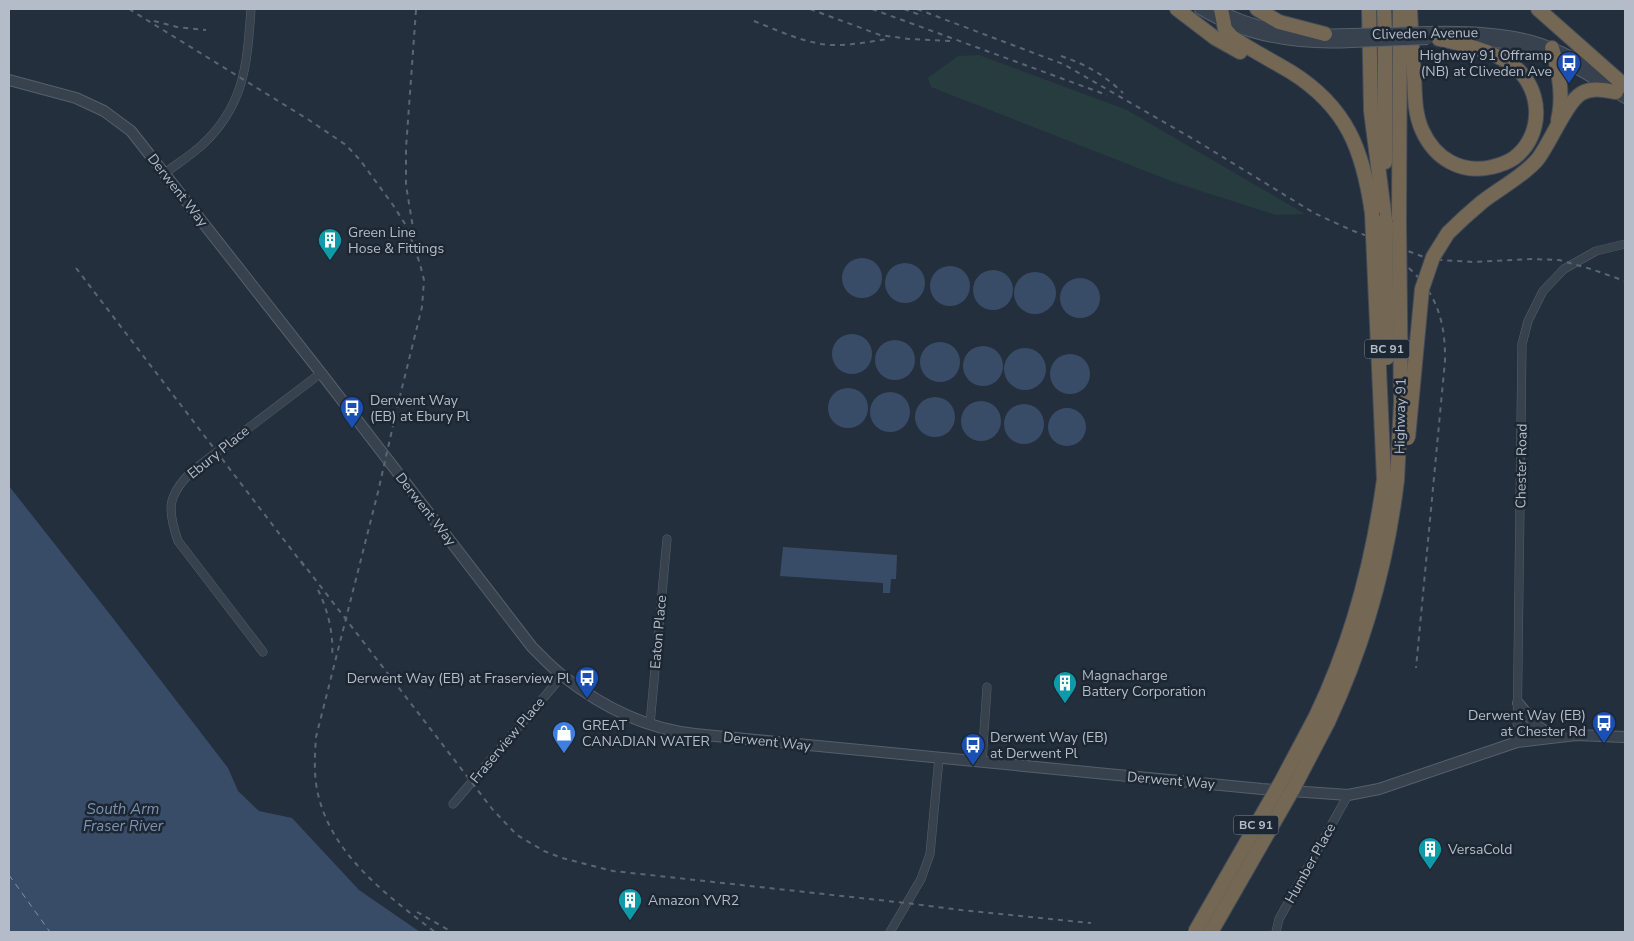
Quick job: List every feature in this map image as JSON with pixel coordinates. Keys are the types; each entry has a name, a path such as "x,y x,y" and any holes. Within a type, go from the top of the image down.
{"highway":[{"path":"1177,9 1215,38 1288,78 1333,108"},
{"path":"1257,9 1279,22 1325,34"},
{"path":"1369,9 1371,111 1385,220"},
{"name":"BC 91","path":"1384,9 1387,402 1391,479"},
{"name":"Highway 91","path":"1322,719 1349,676 1373,604 1390,529 1391,479 1401,403 1400,9"},
{"path":"1410,9 1416,109 1422,129 1432,147 1446,160 1461,167 1482,169 1502,165 1513,159 1531,138 1537,110 1533,91 1524,75 1512,64 1496,55 1432,37"},
{"path":"1538,9 1623,91"},
{"path":"1221,13 1225,29 1232,37 1292,73 1316,91 1333,108 1357,145 1366,175 1374,228 1374,274 1391,479"},
{"path":"1553,53 1561,97 1556,128"},
{"path":"1391,479 1409,432 1422,288 1433,257 1448,233 1463,218 1538,159 1572,103 1581,94 1593,90 1623,91"},
{"name":"BC 91","path":"1195,932 1281,782 1322,719"},
{"name":"BC 91","path":"1211,932 1294,789 1322,719"}],"street":[{"path":"165,173 201,146 230,111 243,80 252,9"},
{"name":"Cliveden Avenue","path":"1200,9 1221,13 1244,22 1274,30 1303,35 1325,34 1351,38"},
{"name":"Cliveden Avenue","path":"1221,13 1243,30 1304,42 1351,38 1432,37 1488,32 1533,41 1623,91"},
{"name":"Derwent Way","path":"9,80 76,98 104,111 131,131 321,372 532,647 562,676 607,706 650,724 688,734 1348,795 1379,789 1517,742 1576,735 1625,737"},
{"name":"Chester Road","path":"1517,742 1522,344 1528,321 1543,291 1564,268 1596,251 1625,244"},
{"name":"Ebury Place","path":"263,652 178,541 171,520 171,501 179,484 192,471 321,372"},
{"name":"Eaton Place","path":"650,724 667,539"},
{"name":"Fraserview Place","path":"453,804 562,676"},
{"path":"982,762 987,687"},
{"path":"1518,703 1536,725 1554,737"},
{"path":"890,932 921,879 930,854 940,758"},
{"name":"Humber Place","path":"1276,932 1279,918 1348,795"}],"green space":[{"path":"979,55 1127,110 1305,214 1276,215 1176,183 931,87 928,78 958,56"}],"water":[{"path":"866,258 873,261 879,267 882,278 881,286 873,295 866,298 858,298 851,295 843,286 842,274 845,267 854,259"},
{"path":"909,263 916,266 922,272 925,283 924,291 916,300 909,303 901,303 894,300 886,291 885,279 888,272 897,264"},
{"path":"950,266 964,272 970,286 964,300 950,306 936,300 930,286 936,272"},
{"path":"997,270 1004,273 1010,279 1013,290 1012,298 1004,307 997,310 989,310 982,307 974,298 973,286 976,279 985,271"},
{"path":"1035,272 1050,278 1056,293 1050,308 1035,314 1020,308 1014,293 1020,278"},
{"path":"1084,278 1091,281 1097,287 1100,298 1099,306 1091,315 1084,318 1076,318 1069,315 1061,306 1060,294 1063,287 1072,279"},
{"path":"856,334 863,337 869,343 872,354 871,362 863,371 856,374 848,374 841,371 833,362 832,350 835,343 844,335"},
{"path":"899,340 906,343 912,349 915,360 914,368 906,377 899,380 891,380 884,377 876,368 875,356 878,349 887,341"},
{"path":"940,342 954,348 960,362 954,376 940,382 926,376 920,362 926,348"},
{"path":"987,346 994,349 1000,355 1003,366 1002,374 994,383 987,386 979,386 972,383 964,374 963,362 966,355 975,347"},
{"path":"1025,348 1040,354 1046,369 1040,384 1025,390 1010,384 1004,369 1010,354"},
{"path":"1074,354 1081,357 1087,363 1090,374 1089,382 1081,391 1074,394 1066,394 1059,391 1051,382 1050,370 1053,363 1062,355"},
{"path":"844,388 852,388 859,391 865,397 868,408 865,419 859,425 852,428 844,428 837,425 831,419 828,412 828,404 831,397 837,391"},
{"path":"894,392 901,395 907,401 910,412 909,420 901,429 894,432 886,432 879,429 871,420 870,408 873,401 882,393"},
{"path":"935,397 949,403 955,417 949,431 935,437 921,431 915,417 921,403"},
{"path":"985,401 992,404 998,410 1001,421 1000,429 992,438 985,441 977,441 970,438 962,429 961,417 964,410 973,402"},
{"path":"1028,404 1035,407 1041,413 1044,424 1043,432 1035,441 1028,444 1020,444 1013,441 1005,432 1004,420 1007,413 1016,405"},
{"path":"1067,408 1081,413 1086,427 1081,441 1067,446 1053,441 1048,427 1053,413"},
{"name":"South Arm Fraser River","path":"9,486 228,768 238,791 259,811 292,818 359,890 420,932 9,932"},
{"path":"783,547 897,555 896,579 891,579 890,593 883,593 883,583 780,576"}],"ferry route":[{"path":"9,875 50,932"}],"railway":[{"path":"129,9 309,120 346,145 360,160 407,227 420,264 424,280 422,307 378,492 316,737 315,765 316,783 322,807 331,829 344,850 378,886 435,932"},
{"path":"810,9 880,35 909,39 950,41"},
{"path":"872,9 1107,95"},
{"path":"904,9 923,16"},
{"path":"917,9 1063,64 1195,140 1314,213 1351,230 1424,257 1474,262 1531,259 1559,260 1625,281"},
{"path":"414,234 406,185 406,148 416,10"},
{"path":"154,21 177,27 206,30"},
{"path":"754,21 792,36 821,44 846,45 889,39"},
{"path":"1061,56 1094,71 1109,80 1123,93"},
{"path":"1376,245 1408,267 1420,279 1437,307 1442,323 1444,341 1445,361 1416,668"},
{"path":"76,268 304,566"},
{"path":"301,561 493,810 517,835 544,851 562,858 613,871 1091,923"},
{"path":"318,590 325,606 329,623 332,640 332,658"},
{"path":"417,912 452,932"}],"place":[{"name":"Highway 91 Offramp (NB) at Cliveden Ave","path":"1569,84"},
{"name":"Green Line Hose & Fittings","path":"330,261"},
{"name":"Derwent Way (EB) at Ebury Pl","path":"352,429"},
{"name":"Derwent Way (EB) at Fraserview Pl","path":"587,699"},
{"name":"Magnacharge Battery Corporation","path":"1065,704"},
{"name":"Derwent Way (EB) at Chester Rd","path":"1604,744"},
{"name":"GREAT CANADIAN WATER","path":"564,754"},
{"name":"Derwent Way (EB) at Derwent Pl","path":"973,766"},
{"name":"VersaCold","path":"1430,870"},
{"name":"Amazon YVR2","path":"630,921"}]}
